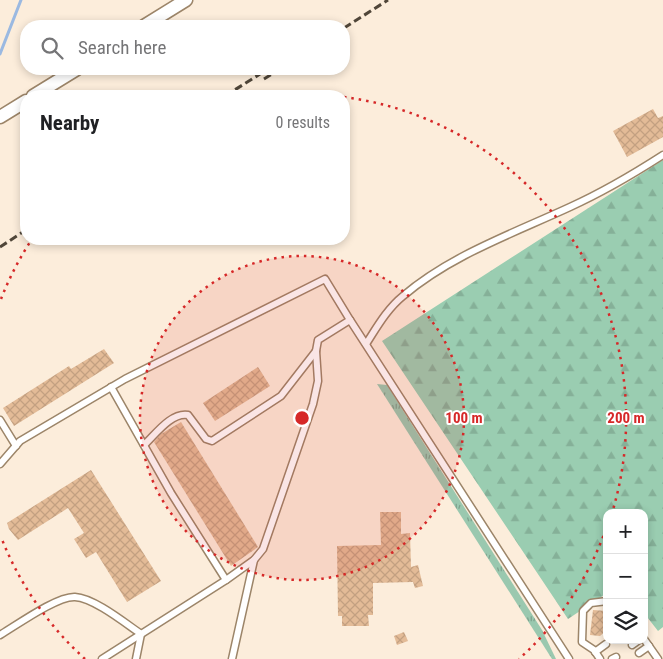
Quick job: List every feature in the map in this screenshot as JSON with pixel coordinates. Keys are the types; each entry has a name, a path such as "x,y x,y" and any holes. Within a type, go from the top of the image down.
{"street":[{"path":"154,20 186,0"},
{"path":"43,90 67,75"},
{"path":"0,117 20,105"}],"lane":[{"path":"366,344 386,313 403,296 438,271 482,247 614,186 663,155"},
{"path":"0,464 20,441 111,387 325,279 569,659"},
{"path":"102,659 242,570 263,549 313,404 318,381 316,351 318,340 350,320"},
{"path":"144,445 176,416 183,414 188,416 206,440 212,441 281,396 316,351"},
{"path":"111,387 171,493 226,580"},
{"path":"0,420 16,446"},
{"path":"232,659 254,560"},
{"path":"0,635 56,601 74,596 95,603 141,634"},
{"path":"600,659 595,652 582,642 584,611 591,603 603,602"},
{"path":"136,659 141,634"},
{"path":"595,652 606,644"},
{"path":"639,653 649,646 658,659"}],"green space":[{"path":"663,160 663,627 658,631 648,618 648,509 603,509 603,596 568,619 382,341"},
{"path":"377,384 387,385 542,630 556,659 552,659"}],"building":[{"path":"653,109 658,118 663,116 663,137 627,157 613,131"},
{"path":"104,349 114,363 14,426 3,408 69,366 71,369"},
{"path":"258,367 270,386 215,421 203,403"},
{"path":"181,422 258,547 231,566 154,442 161,434"},
{"path":"91,470 161,581 127,602 96,552 86,558 74,539 84,533 68,508 18,540 9,529 7,523"},
{"path":"380,512 401,512 401,534 410,533 411,567 418,565 423,586 415,588 413,582 373,583 373,615 368,615 369,626 342,626 342,616 338,616 337,546 381,545"},
{"path":"593,610 603,611 603,633 600,636 590,635"},
{"path":"404,632 408,641 397,645 394,636"}],"waterway":[{"path":"0,54 21,0"}],"railway":[{"path":"350,24 388,0"},
{"path":"235,90 258,75"},
{"path":"264,79 270,75"},
{"path":"0,247 20,234"}]}
